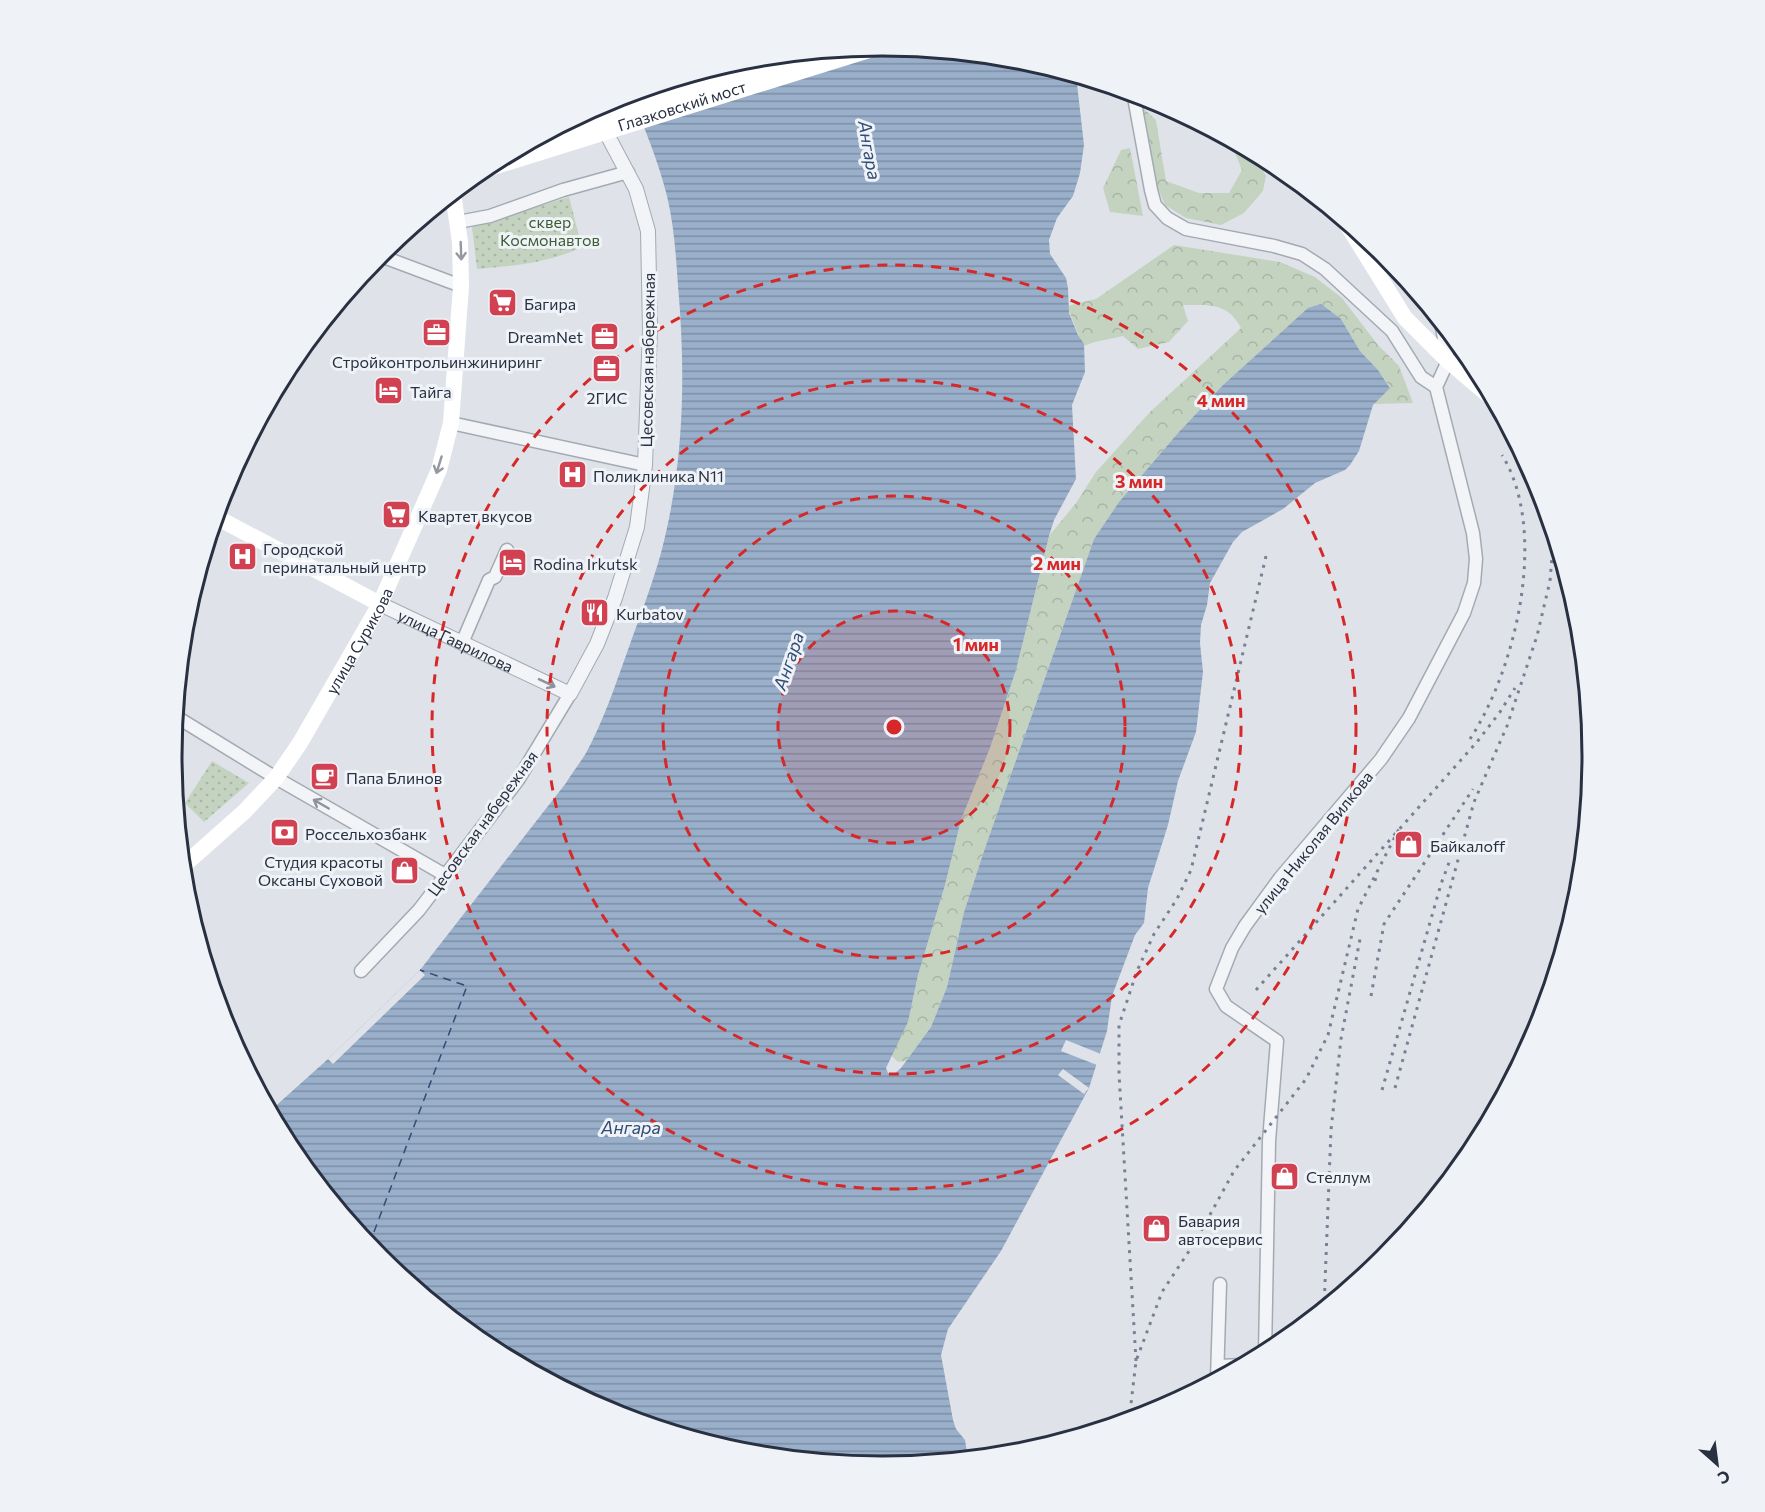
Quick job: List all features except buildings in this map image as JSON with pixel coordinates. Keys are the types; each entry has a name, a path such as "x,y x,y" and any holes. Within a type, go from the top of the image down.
{"main road":[{"name":"Глазковский мост","path":"514,160 847,57"},
{"name":"Глазковский мост","path":"571,129 790,61"},
{"name":"улица Сурикова","path":"190,860 245,811 276,778 330,694 380,604 439,470 451,423 461,286 458,222 454,201"},
{"path":"1358,242 1405,318 1448,361 1475,383"},
{"name":"улица Гаврилова","path":"223,521 380,604"}],"street":[{"path":"1135,103 1155,205 1167,218 1186,229 1274,246 1302,254 1325,269 1392,331 1420,377 1436,387 1448,361 1444,338"},
{"name":"Цесовская набережная","path":"361,971 418,910 518,780 597,644 615,598 637,527 645,465 650,329 648,231 636,189 598,117"},
{"path":"458,222 490,216 563,190 628,172"},
{"path":"389,259 461,286"},
{"name":"улица Николая Вилкова","path":"1265,1342 1269,1141 1276,1041 1226,1006 1216,989 1232,948 1245,926 1280,878 1381,759 1409,718 1464,613 1474,583 1476,559 1473,533 1436,387"},
{"path":"451,423 645,465"},
{"path":"462,643 489,580 495,577 507,550"},
{"name":"улица Гаврилова","path":"380,604 570,694"},
{"path":"183,721 276,778 445,875"},
{"path":"1218,1371 1220,1284"},
{"path":"1218,1366 1228,1366"}],"green space":[{"path":"1142,107 1156,120 1166,181 1199,193 1229,193 1242,170 1234,150 1261,167 1266,176 1263,191 1244,213 1221,225 1186,218 1165,205 1153,176 1141,116"},
{"path":"1130,148 1143,216 1110,212 1103,188 1121,150"},
{"name":"сквер Космонавтов","path":"569,197 582,247 544,260 477,269 472,227"},
{"path":"1174,245 1280,262 1315,277 1342,298 1378,345 1399,366 1413,403 1373,404 1390,387 1360,351 1341,319 1222,386 1119,502 1094,539 964,912 947,987 931,1027 906,1061 898,1062 891,1055 908,1022 918,975 945,885 961,820 990,748 1016,670 1049,536 1076,503 1096,472 1150,412 1241,328 1230,313 1224,309 1209,305 1183,305 1188,321 1169,342 1138,349 1123,336 1083,346 1067,306 1096,299"},
{"path":"212,761 249,783 204,822 185,803"}],"water":[{"name":"Ангара","path":"837,57 928,57 974,61 1077,83 1084,145 1080,173 1073,196 1057,218 1049,240 1050,254 1066,278 1069,313 1084,344 1085,372 1072,405 1076,479 1054,520 1016,670 990,748 961,820 945,885 918,975 908,1022 886,1068 888,1073 894,1074 901,1068 931,1027 947,987 964,912 985,848 1094,539 1119,502 1222,386 1308,308 1321,304 1341,319 1360,351 1378,370 1390,388 1373,405 1359,451 1350,465 1345,470 1315,483 1283,509 1242,532 1233,542 1210,583 1201,625 1203,672 1196,732 1178,781 1168,825 1148,888 1144,923 1135,935 1112,996 1107,1031 1089,1088 1001,1251 948,1329 941,1355 953,1420 956,1429 965,1440 967,1452 882,1456 791,1451 701,1433 614,1403 573,1384 532,1363 493,1338 421,1283 356,1218 300,1145 276,1106 420,970 566,783 586,753 614,688 661,553 669,520 679,454 681,420 681,319 673,229 663,183 633,102 701,79 791,61"}],"pier":[{"path":"420,970 425,975 333,1064 328,1059"},
{"path":"1066,1040 1101,1054 1097,1065 1061,1051"},
{"path":"1063,1069 1089,1088 1084,1094 1058,1075"}],"ferry route":[{"path":"373,1236 467,986 420,970"}],"tram line":[{"path":"522,155 833,57"}],"railway":[{"path":"1470,739 1487,710 1501,676 1513,638 1521,599 1525,560 1523,522 1516,486 1502,455"},
{"path":"1136,1361 1119,1074 1119,1025 1137,971 1154,934 1177,899 1191,870 1267,552"},
{"path":"1395,1088 1474,802 1507,726 1537,636 1550,581 1552,552"},
{"path":"1256,990 1477,742 1515,688"},
{"path":"1371,996 1384,924 1473,789"},
{"path":"1375,881 1377,872 1399,829"},
{"path":"1382,1090 1441,884 1450,860"},
{"path":"1130,1411 1136,1361 1162,1292 1195,1242 1234,1171 1306,1079 1328,1035 1358,909 1377,872"},
{"path":"1324,1299 1331,1130 1341,1039 1360,939"}],"place":[{"name":"Багира","path":"503,303"},
{"name":"Стройконтрольинжиниринг","path":"437,333"},
{"name":"DreamNet","path":"604,336"},
{"name":"2ГИС","path":"607,369"},
{"name":"Тайга","path":"389,391"},
{"name":"Поликлиника N11","path":"572,475"},
{"name":"Квартет вкусов","path":"397,515"},
{"name":"Городской перинатальный центр","path":"242,557"},
{"name":"Rodina Irkutsk","path":"512,563"},
{"name":"Kurbatov","path":"595,613"},
{"name":"Папа Блинов","path":"325,777"},
{"name":"Россельхозбанк","path":"284,833"},
{"name":"Байкалoff","path":"1409,845"},
{"name":"Студия красоты Оксаны Суховой","path":"404,870"},
{"name":"Стеллум","path":"1285,1176"},
{"name":"Бавария автосервис","path":"1157,1229"}]}
